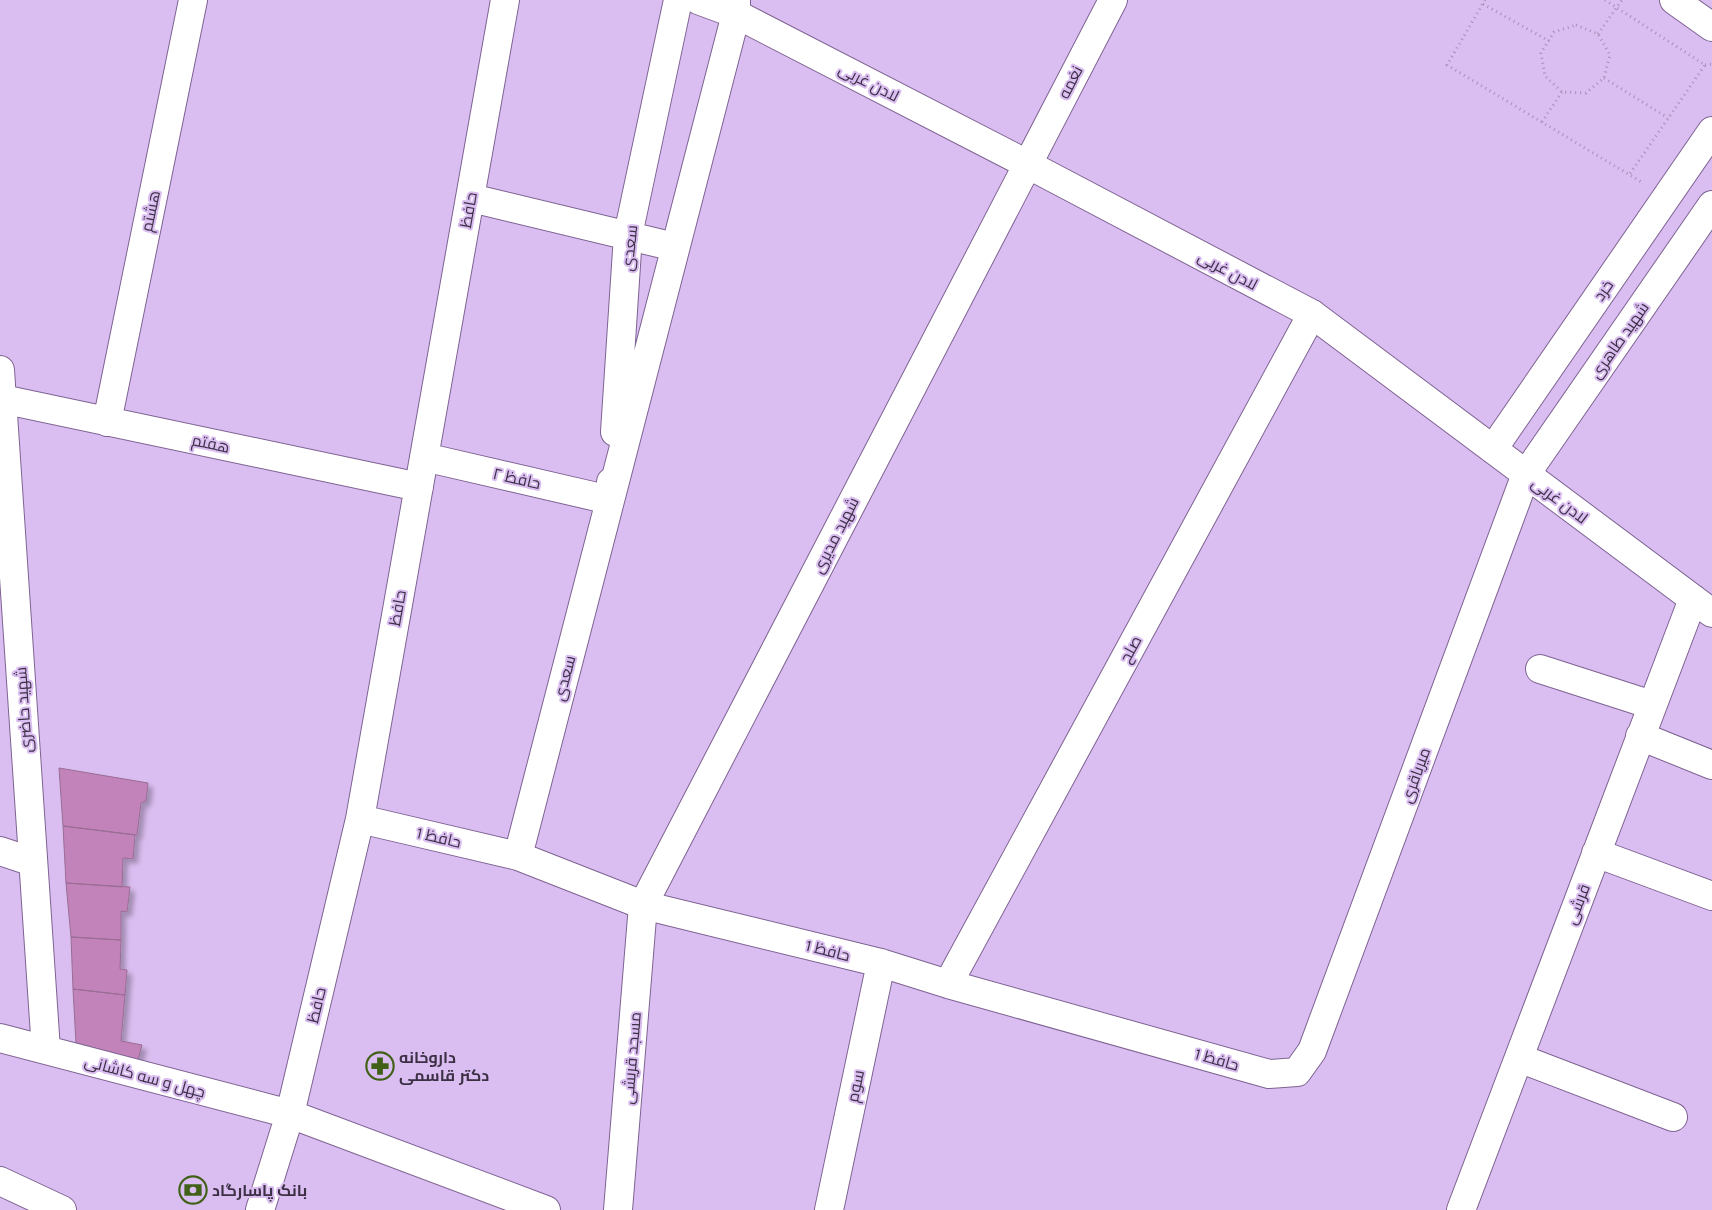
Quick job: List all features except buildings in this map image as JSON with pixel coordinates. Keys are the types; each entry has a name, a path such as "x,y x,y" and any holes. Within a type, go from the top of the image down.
{"street":[{"name":"هشتم","path":"107,422 193,0"},
{"name":"حافظ","path":"260,1210 290,1114 360,819 505,0"},
{"name":"سعدی","path":"610,500 628,235 678,0"},
{"name":"لادن غربی","path":"698,0 739,5 1028,164 1312,314 1702,606"},
{"name":"نغمه","path":"1028,164 1113,0"},
{"path":"1685,3 1712,27"},
{"name":"سعدی","path":"518,856 739,5"},
{"name":"خرد","path":"1493,449 1712,131"},
{"name":"شهید مدیری","path":"643,905 1028,164"},
{"path":"470,198 676,247"},
{"name":"شهید طاهری","path":"1526,474 1712,205"},
{"name":"صلح","path":"948,984 1312,314"},
{"name":"شهید حاضری","path":"0,370 6,543 33,862 46,1050"},
{"name":"هفتم","path":"2,400 419,487"},
{"name":"حافظ ۲","path":"424,457 610,500"},
{"name":"میرباقری","path":"1297,1072 1312,1051 1526,474"},
{"name":"قرشی","path":"1461,1210 1652,705 1702,606"},
{"path":"1540,669 1652,705"},
{"path":"1640,736 1712,765"},
{"name":"حافظ 1","path":"360,819 518,856 643,905 881,963 948,984 1269,1074 1297,1072"},
{"path":"0,851 33,862"},
{"path":"1596,853 1712,896"},
{"name":"مسجد قریشی","path":"618,1210 643,905"},
{"name":"سوم","path":"829,1210 881,963"},
{"name":"چهل و سه کاشانی","path":"0,1038 290,1114"},
{"path":"1519,1058 1673,1116"},
{"path":"290,1114 546,1210"},
{"path":"0,1181 62,1210"}],"path":[{"path":"1485,0 1447,65 1667,197"},
{"path":"1605,0 1705,65 1712,64"},
{"path":"1598,34 1622,0"},
{"path":"1483,4 1549,41"},
{"path":"1576,25 1598,34 1610,55 1604,78 1586,93 1562,92 1545,76 1541,52 1554,32 1576,25"},
{"path":"1629,174 1705,65"},
{"path":"1604,78 1668,118"},
{"path":"1542,122 1562,92"}],"place":[{"name":"داروخانه دکتر قاسمی","path":"380,1066"},
{"name":"بانک پاسارگاد","path":"193,1190"}]}
